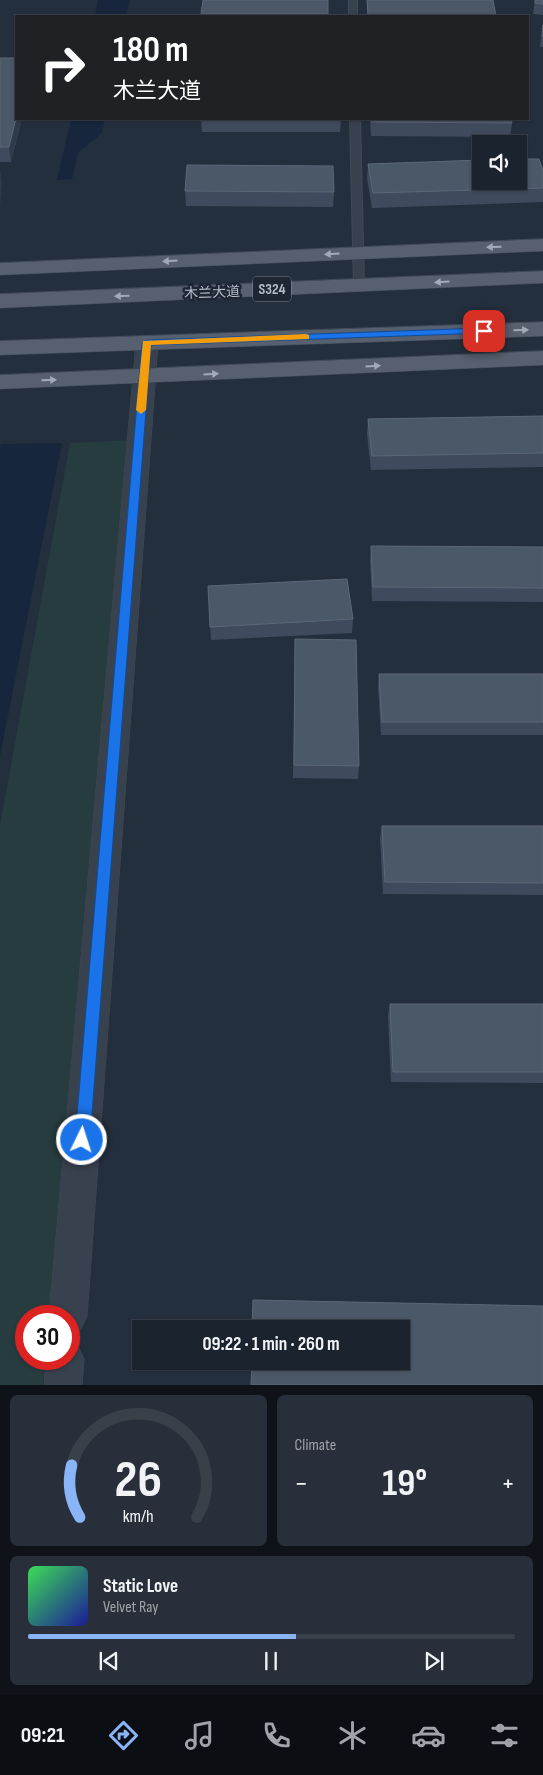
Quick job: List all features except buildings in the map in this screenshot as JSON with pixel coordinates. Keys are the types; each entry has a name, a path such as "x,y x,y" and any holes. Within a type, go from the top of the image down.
{"main road":[{"path":"0,269 543,245"},
{"name":"木兰大道","path":"0,300 543,277"},
{"path":"0,348 543,329"},
{"path":"0,382 543,358"}],"street":[{"path":"69,1305 146,343"},
{"path":"63,1385 64,1370"}],"lane":[{"path":"353,0 353,15"},
{"path":"355,120 359,286"}],"green space":[{"path":"132,440 50,1305 15,1305 15,1370 44,1370 43,1385 0,1385 0,825 70,443"}],"water":[{"path":"98,0 130,0 126,15 95,15"},
{"path":"71,120 105,120 102,133 78,153 72,179 57,180"},
{"path":"62,443 0,756 0,447 1,444"}],"slow traffic":[{"path":"141,410 146,343 306,337"}],"route":[{"path":"82,1140 146,343 484,331"}]}
